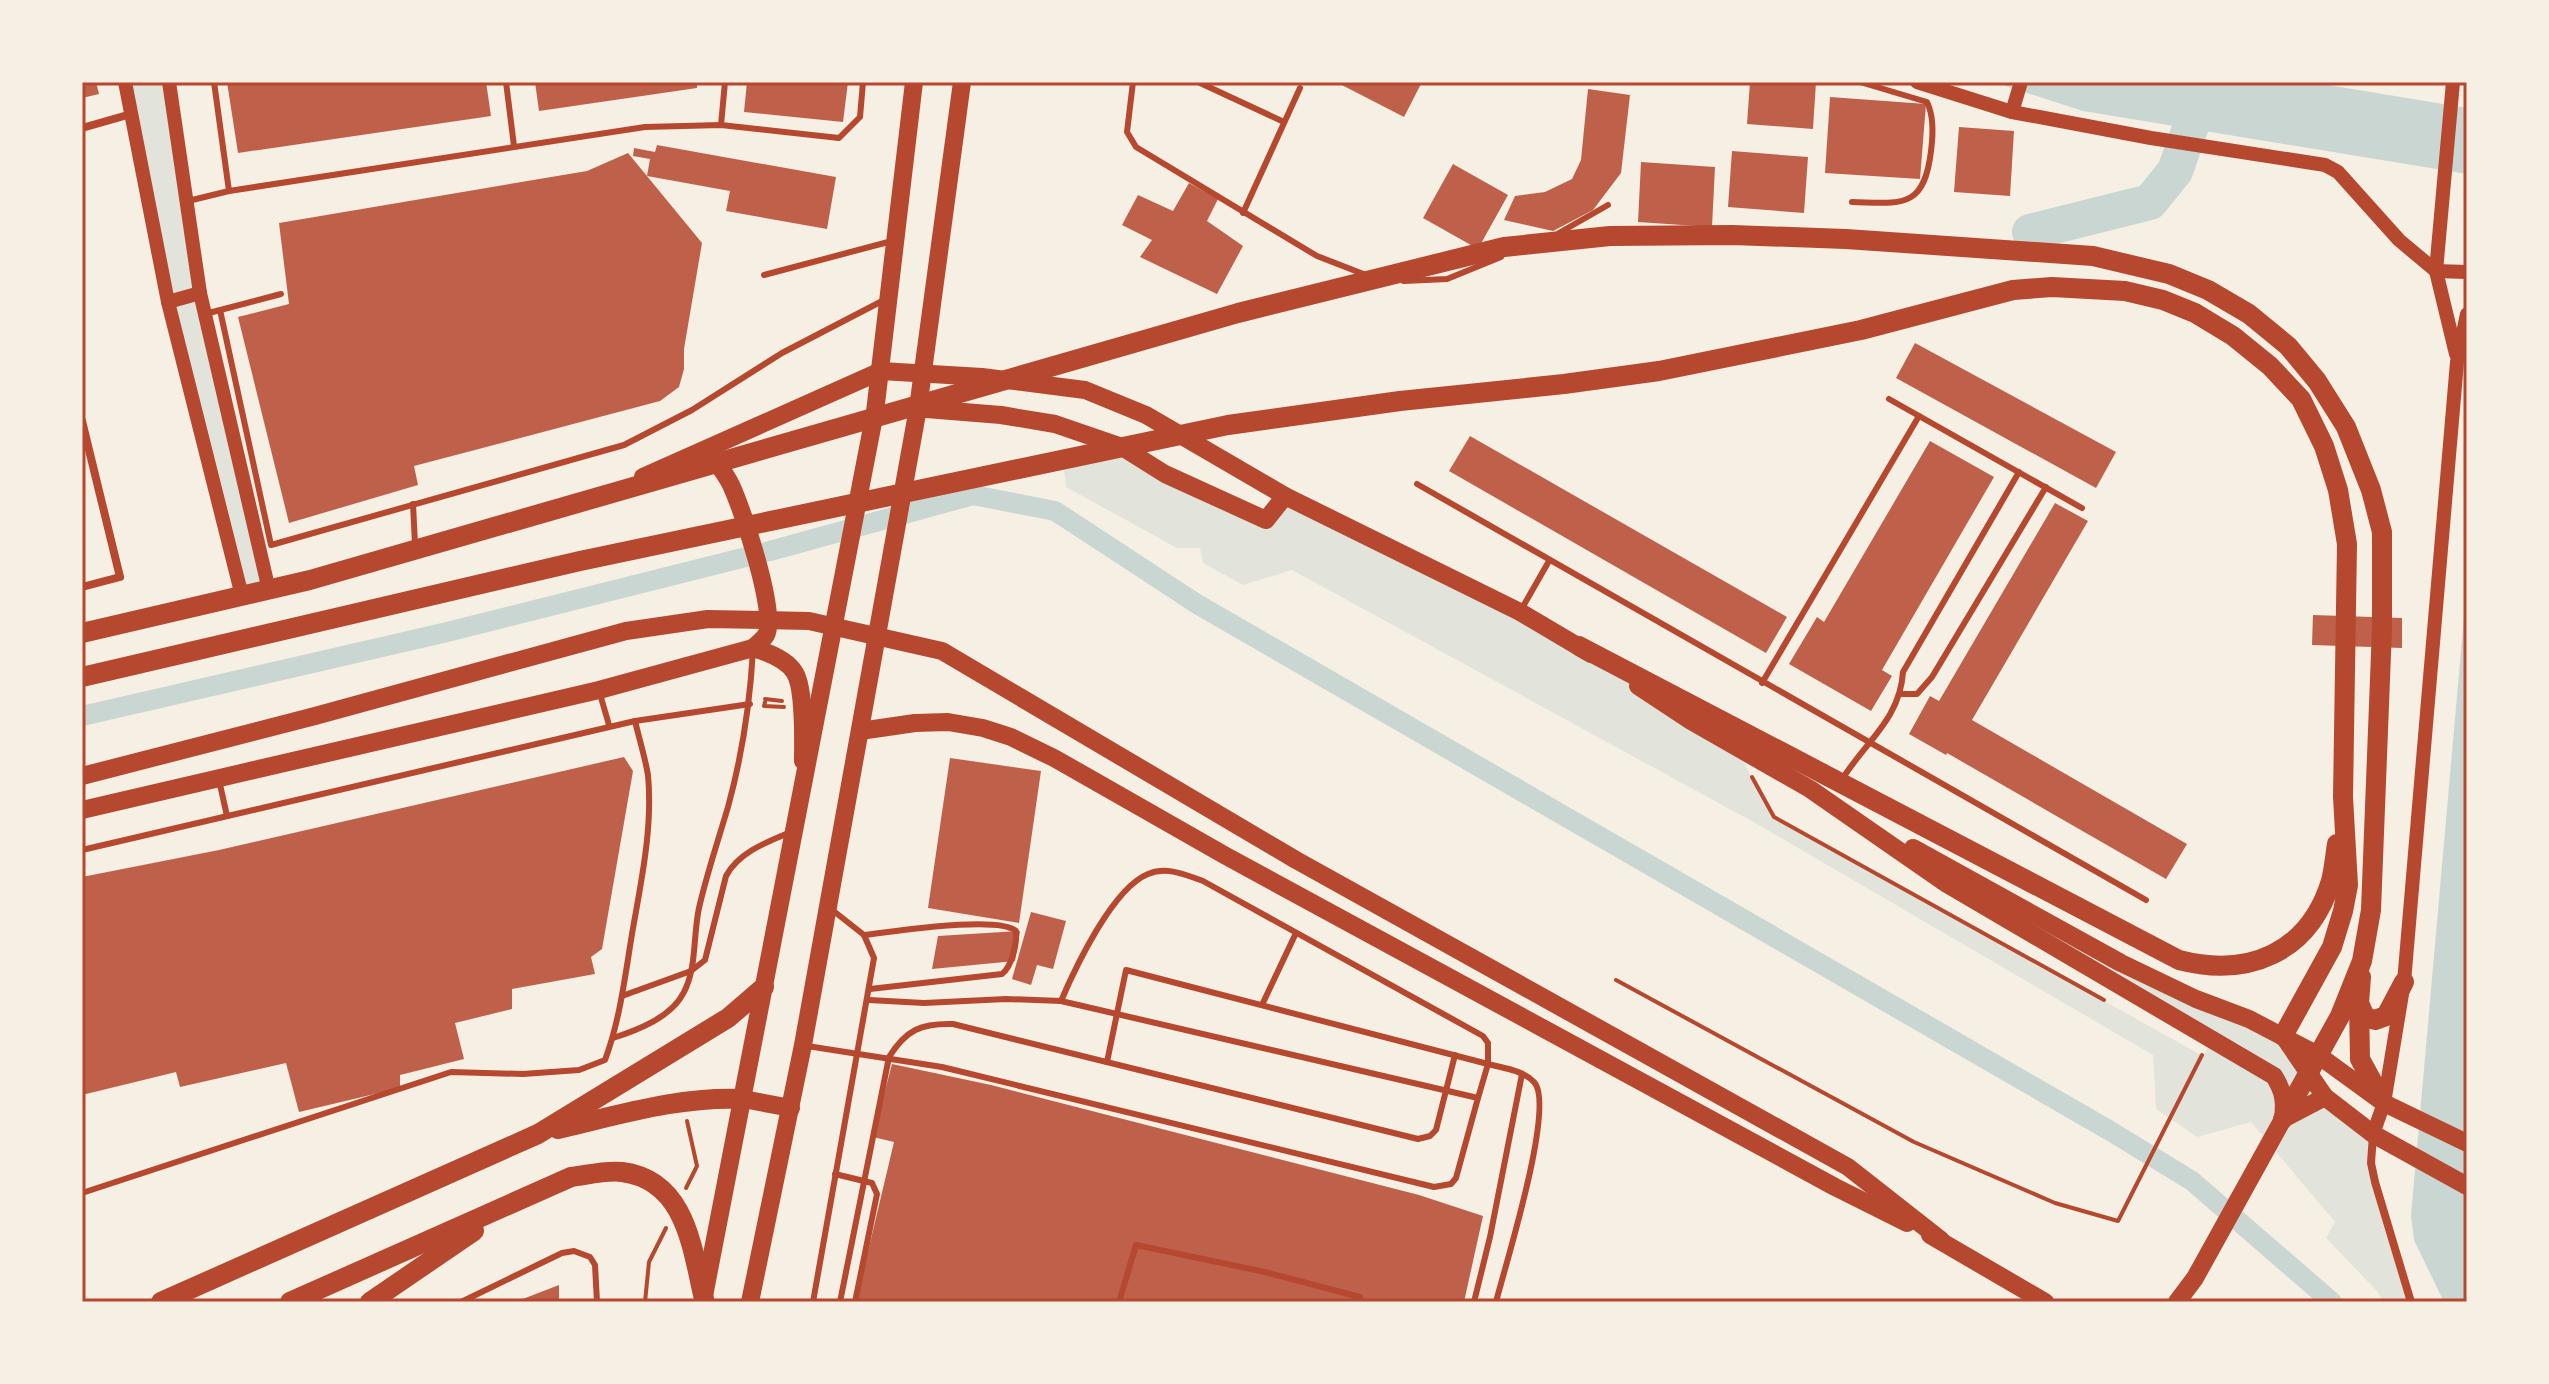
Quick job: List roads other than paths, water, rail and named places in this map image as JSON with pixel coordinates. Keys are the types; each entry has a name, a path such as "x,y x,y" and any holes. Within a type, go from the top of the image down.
{"highway":[{"path":"82,631 310,580 1238,313 1504,247 1610,236 1732,235 1846,239 2093,256 2169,274 2208,290 2249,314 2288,346 2317,381 2346,427 2371,490 2382,532 2382,628 2371,910 2359,1003 2360,1059 2384,1103"},
{"path":"82,677 580,561 1228,425 1400,401 1659,371 1861,330 2013,290 2052,287 2125,291 2163,300 2195,313 2233,336 2270,366 2301,399 2324,446 2338,490 2347,544 2343,797 2348,885 2332,947 2283,1036"},
{"path":"1579,646 1834,792 2179,960 2205,967 2237,967 2264,959 2286,948 2306,927 2323,902 2332,879 2343,797"},
{"path":"2282,1122 2340,1016 2362,961"},
{"path":"2359,1003 2365,1017 2375,1020 2386,1016 2404,982"},
{"path":"161,1302 538,1134 728,1018 764,987"},
{"path":"538,1134 673,1102 710,1097 743,1099"},
{"path":"290,1302 571,1177 621,1172 666,1190 686,1225 703,1300"},
{"path":"370,1302 510,1206"}],"main road":[{"path":"703,1300 875,412 914,82"},
{"path":"752,1302 803,1045 918,408 962,82"},
{"path":"82,631 415,549 599,497 881,371 1085,390 1146,415 1285,496 1520,612 1579,646 1691,721 1810,789 1947,884 2274,1076 2286,1102 2282,1122 2195,1278 2177,1302"},
{"path":"875,412 918,408 1001,415 1055,424 1122,447 1165,474 1266,520 1285,496"},
{"path":"82,810 599,690 753,648 767,634 770,614 767,600 731,483 707,448"},
{"path":"82,776 626,631 708,619 809,621 942,651 1296,860 1848,1167 1941,1240"},
{"path":"753,648 772,653 795,673 802,709 804,785"},
{"path":"860,731 948,722 1011,737 1835,1187 1941,1240 2045,1302"},
{"path":"1810,789 1834,792 2121,963 2283,1036 2313,1064 2414,1119 2467,1143"},
{"path":"2313,1064 2325,1097 2373,1134 2467,1186"},
{"path":"2282,1122 2325,1097"},
{"path":"743,1099 791,1108"}],"street":[{"path":"125,82 168,302 241,592"},
{"path":"169,82 200,293 212,312 268,586"},
{"path":"1917,82 2014,108 2151,138 2325,165 2338,172 2399,240 2436,271 2467,272"},
{"path":"2014,108 2021,82"},
{"path":"2453,82 2436,271 2457,362"},
{"path":"82,128 131,114"},
{"path":"168,302 200,293"},
{"path":"2411,1302 2371,1163 2373,1134 2384,1103 2404,982 2457,362 2467,314"},
{"path":"82,421 86,457 120,577 82,587"}],"lane":[{"path":"214,82 229,191"},
{"path":"506,82 514,146"},
{"path":"721,125 725,82"},
{"path":"188,201 229,191 645,127 721,125 839,138 860,117 863,82"},
{"path":"1133,82 1127,132 1136,147 1317,256 1355,272 1393,281 1447,279 1567,230 1608,205"},
{"path":"1198,82 1284,122"},
{"path":"1852,202 1898,203 1918,193 1929,173 1932,143 1931,109 1927,102 1860,82"},
{"path":"1243,213 1300,88"},
{"path":"764,275 896,240"},
{"path":"281,294 212,312 271,545 624,445 782,353 889,297"},
{"path":"1889,399 2082,508"},
{"path":"1762,683 1919,416"},
{"path":"1834,792 1856,756 1871,744 1902,694 1903,672 2019,472"},
{"path":"1417,484 2146,900"},
{"path":"1902,694 1917,694 1932,677 2046,487"},
{"path":"413,504 415,549"},
{"path":"1520,612 1549,561"},
{"path":"613,1038 642,1026 677,1003 685,991 691,971 698,912 728,806 750,704 753,648"},
{"path":"599,690 609,725"},
{"path":"82,850 609,725 750,704"},
{"path":"82,1193 451,1072 523,1074 579,1070 605,1060 622,996 649,828 647,774 635,721"},
{"path":"218,777 227,816"},
{"path":"622,996 691,971 705,960 731,866 738,858 795,830"},
{"path":"803,1045 942,1067 1434,1187 1451,1184 1456,1178 1488,1064 1488,1043 1483,1036 1203,881 1177,871 1151,872 1128,885 1080,958 1061,1001"},
{"path":"813,1302 869,1000 874,958 864,935 828,907"},
{"path":"864,935 955,925 1005,925 1014,927 1016,931 1011,958 1002,974 870,989"},
{"path":"1262,1005 1296,933"},
{"path":"1107,1062 1126,970 1522,1074 1533,1081 1541,1094 1537,1141 1496,1302"},
{"path":"869,1000 924,1003 1006,999 1061,1001 1478,1098"},
{"path":"840,1302 889,1057 899,1041 913,1030 933,1023 953,1024 1418,1139 1430,1136 1436,1130 1455,1055"},
{"path":"1474,1302 1522,1074"},
{"path":"835,1174 872,1183 877,1194 855,1302"},
{"path":"1119,1302 1136,1245 1265,1272 1360,1297"},
{"path":"461,1302 562,1253 574,1251 590,1257 595,1265 597,1302"}],"waterway":[{"path":"2030,232 2150,202 2175,171 2201,97"},
{"path":"82,716 443,633 770,551 973,495 1055,511 1197,604 2192,1181 2332,1302"}]}
